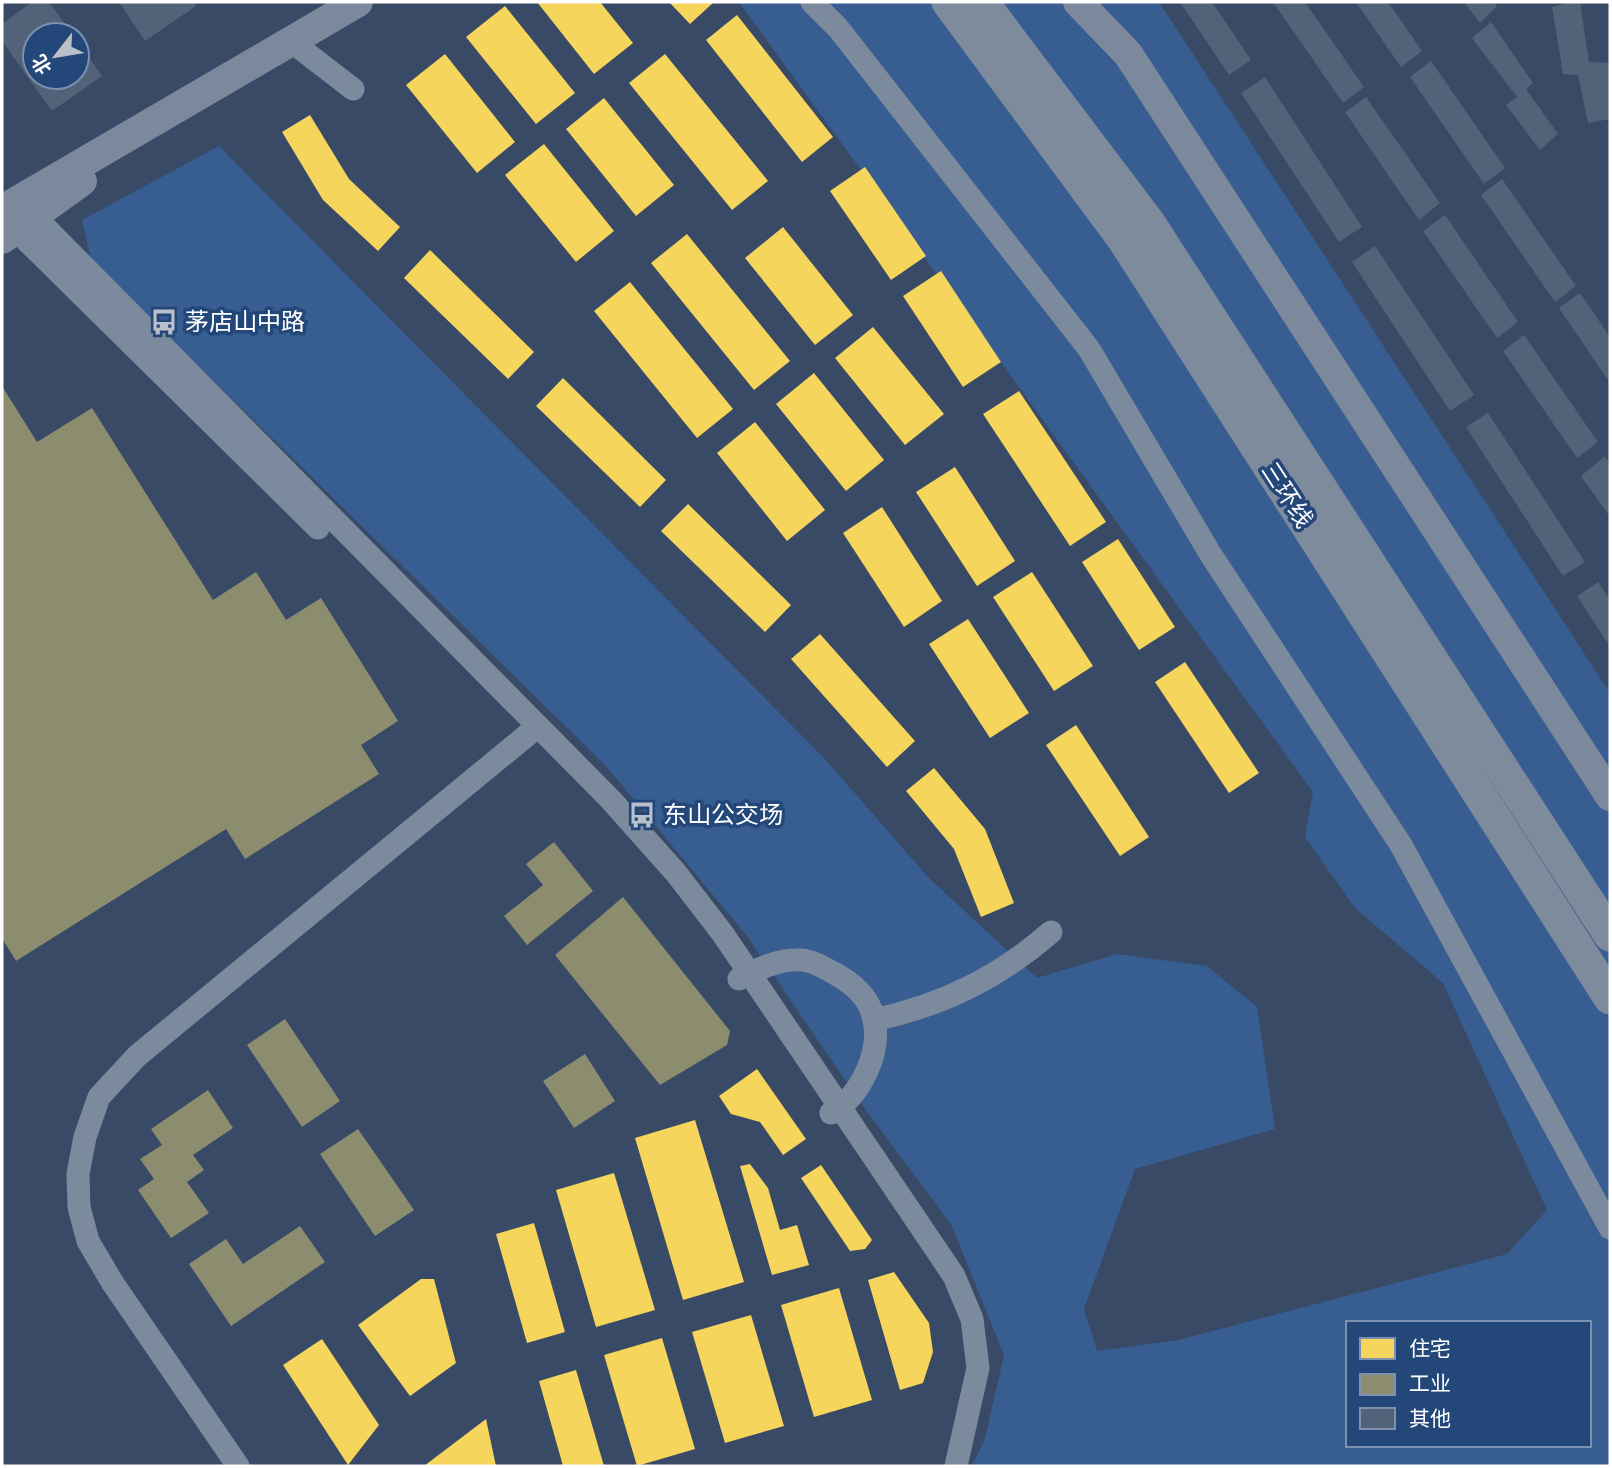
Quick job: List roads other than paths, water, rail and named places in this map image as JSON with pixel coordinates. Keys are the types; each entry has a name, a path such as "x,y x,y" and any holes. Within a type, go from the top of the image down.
{"highway":[{"name":"三环线","path":"948,2 1124,240 1610,998"},
{"name":"三环线","path":"982,2 1149,223 1610,935"},
{"path":"1415,635 1465,687 1610,910"},
{"path":"1577,947 1610,1004"}],"main road":[{"path":"10,219 174,110 358,2"},
{"path":"1078,2 1128,54 1610,796"}],"street":[{"path":"812,2 838,28 1089,349 1211,555 1401,845 1610,1228"},
{"path":"292,42 352,89"},
{"path":"10,219 538,736 667,880 744,976 954,1276 972,1319 978,1368 956,1466"},
{"path":"238,1466 112,1282 88,1241 79,1207 78,1174 85,1137 99,1097 137,1056 538,736"},
{"path":"247,1466 118,1278 95,1238 86,1206 85,1175 92,1139 106,1100 142,1062 538,736"},
{"path":"874,1020 936,1004 964,992 1020,958 1051,932"},
{"path":"744,976 795,959 820,965 857,989 874,1020 876,1037 871,1059 860,1085 836,1110"},
{"path":"836,1110 944,1281 960,1322 966,1368 949,1456 943,1466"}],"place":[{"name":"茅店山中路","path":"164,322"},
{"name":"东山公交场","path":"642,815"}]}
